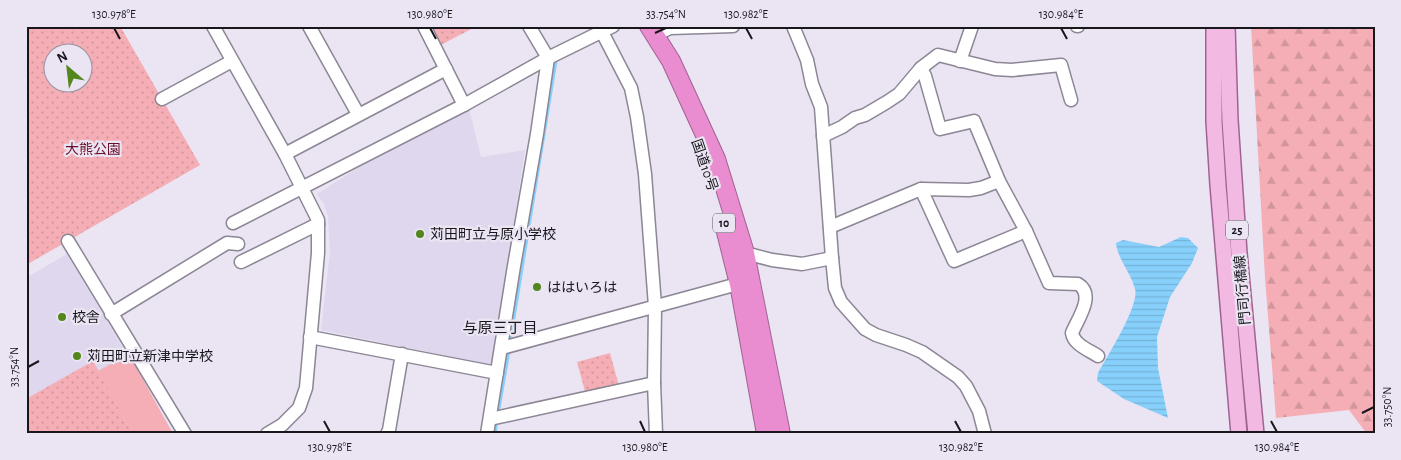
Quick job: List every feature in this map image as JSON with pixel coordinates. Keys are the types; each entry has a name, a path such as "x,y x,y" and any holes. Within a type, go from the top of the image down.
{"highway":[{"name":"国道10号","path":"637,26 679,96 737,248"},
{"name":"国道10号","path":"652,30 671,61 716,159 745,282 776,433"}],"main road":[{"name":"門司行橋線","path":"1214,26 1214,121 1239,434"},
{"name":"門司行橋線","path":"1227,26 1230,120 1238,253 1256,434"}],"street":[{"path":"213,26 285,154 318,220 318,253 306,388 300,408 282,425 267,434"},
{"path":"309,26 358,114"},
{"path":"424,26 464,105"},
{"path":"487,434 548,58 529,26"},
{"path":"233,223 302,189 464,105 548,58 613,26"},
{"path":"652,30 732,26"},
{"path":"793,26 807,60 812,84 822,107 832,258 835,288 841,302 865,328 876,335 922,352 958,377 966,386 979,411 984,434"},
{"path":"960,61 972,26"},
{"path":"602,32 630,88 645,174 655,306 654,383 656,434"},
{"path":"823,136 855,118 865,115 899,94 921,68 938,55 995,70 1061,65 1071,100"},
{"path":"162,99 232,61"},
{"path":"921,68 940,129 974,121 999,181 1026,231 1049,283 1078,284 1082,286 1086,300 1072,333 1075,341 1098,356"},
{"path":"285,154 446,69"},
{"path":"830,227 922,188 969,190 981,188 999,181"},
{"path":"922,188 954,261 1026,231"},
{"path":"241,262 318,224"},
{"path":"68,241 185,434"},
{"path":"111,314 228,243 238,244"},
{"path":"737,248 772,260 802,264 832,258"},
{"path":"502,348 745,282"},
{"path":"310,337 497,372"},
{"path":"387,434 402,354"},
{"path":"490,418 654,383"}],"shaded area":[{"name":"苅田町立与原小学校","path":"469,108 481,157 525,150 492,365 321,330 330,252 328,216 324,204 317,194 385,151"},
{"name":"苅田町立新津中学校","path":"67,254 174,434 26,434 26,278"}],"green space":[{"name":"大熊公園","path":"26,26 120,26 200,165 26,265"},
{"path":"424,26 477,26 435,48"},
{"path":"1251,26 1375,26 1375,434 1367,434 1349,410 1276,418 1265,278"},
{"path":"610,353 619,386 586,395 577,362"},
{"path":"129,354 173,434 133,434 98,371"},
{"path":"93,361 133,434 26,434 26,399"}],"water":[{"path":"1181,237 1188,238 1198,248 1192,263 1170,297 1157,337 1158,368 1168,418 1124,399 1097,381 1098,373 1122,331 1133,307 1135,297 1133,283 1119,255 1116,243 1123,240 1159,247"}],"waterway":[{"path":"510,342 556,61"},
{"path":"498,414 509,351"},
{"path":"495,434 497,420"}],"place":[{"name":"苅田町立与原小学校","path":"420,234"},
{"name":"ははいろは","path":"537,287"},
{"name":"校舎","path":"62,317"},
{"name":"苅田町立新津中学校","path":"77,356"}],"district":[{"name":"与原三丁目","path":"500,328"}]}
